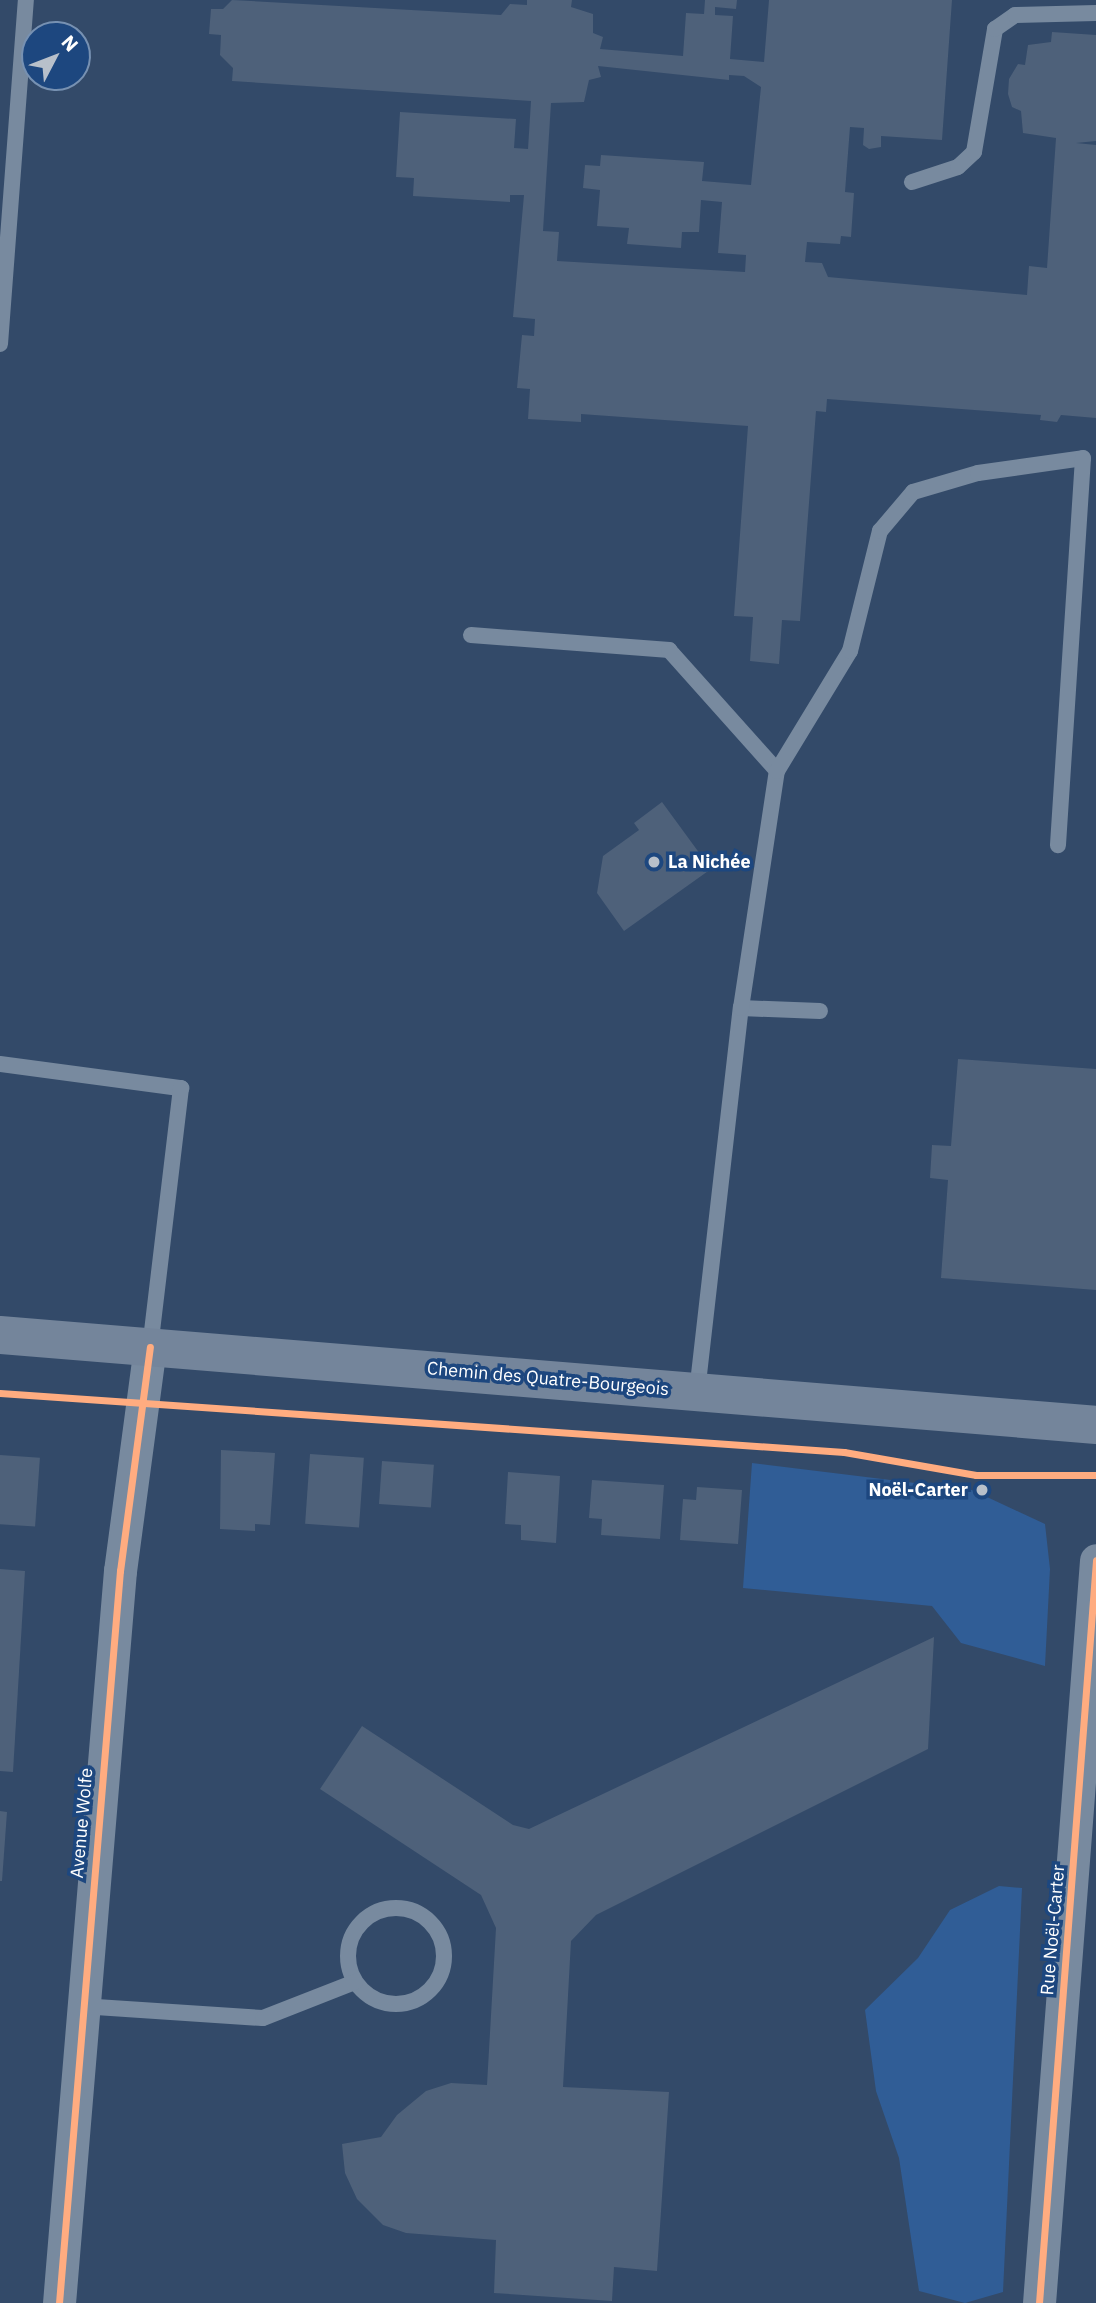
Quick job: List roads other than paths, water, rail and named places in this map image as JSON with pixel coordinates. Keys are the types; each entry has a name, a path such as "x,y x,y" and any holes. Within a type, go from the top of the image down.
{"main road":[{"name":"Chemin des Quatre-Bourgeois","path":"0,1335 1096,1424"}],"street":[{"name":"Avenue Wolfe","path":"59,2303 81,2006 120,1571 149,1347"},
{"name":"Rue Noël-Carter","path":"1039,2303 1086,1844 1096,1560"}],"lane":[{"path":"0,344 26,0"},
{"path":"912,182 958,167 974,152 995,29 1015,15 1096,13"},
{"path":"697,1392 741,1008 777,771 850,651 880,531 913,492 978,474 1083,458 1058,845"},
{"path":"471,635 669,650 777,771"},
{"path":"741,1008 820,1011"},
{"path":"0,1064 181,1088 149,1347"},
{"path":"390,1908 407,1909 434,1925 445,1954 443,1970 425,1996 395,2005 366,1994 355,1982 348,1951 361,1922 390,1908"},
{"path":"81,2006 263,2018 355,1982"}],"place":[{"name":"La Nichée","path":"654,862"},
{"name":"Noël-Carter","path":"982,1490"}]}
